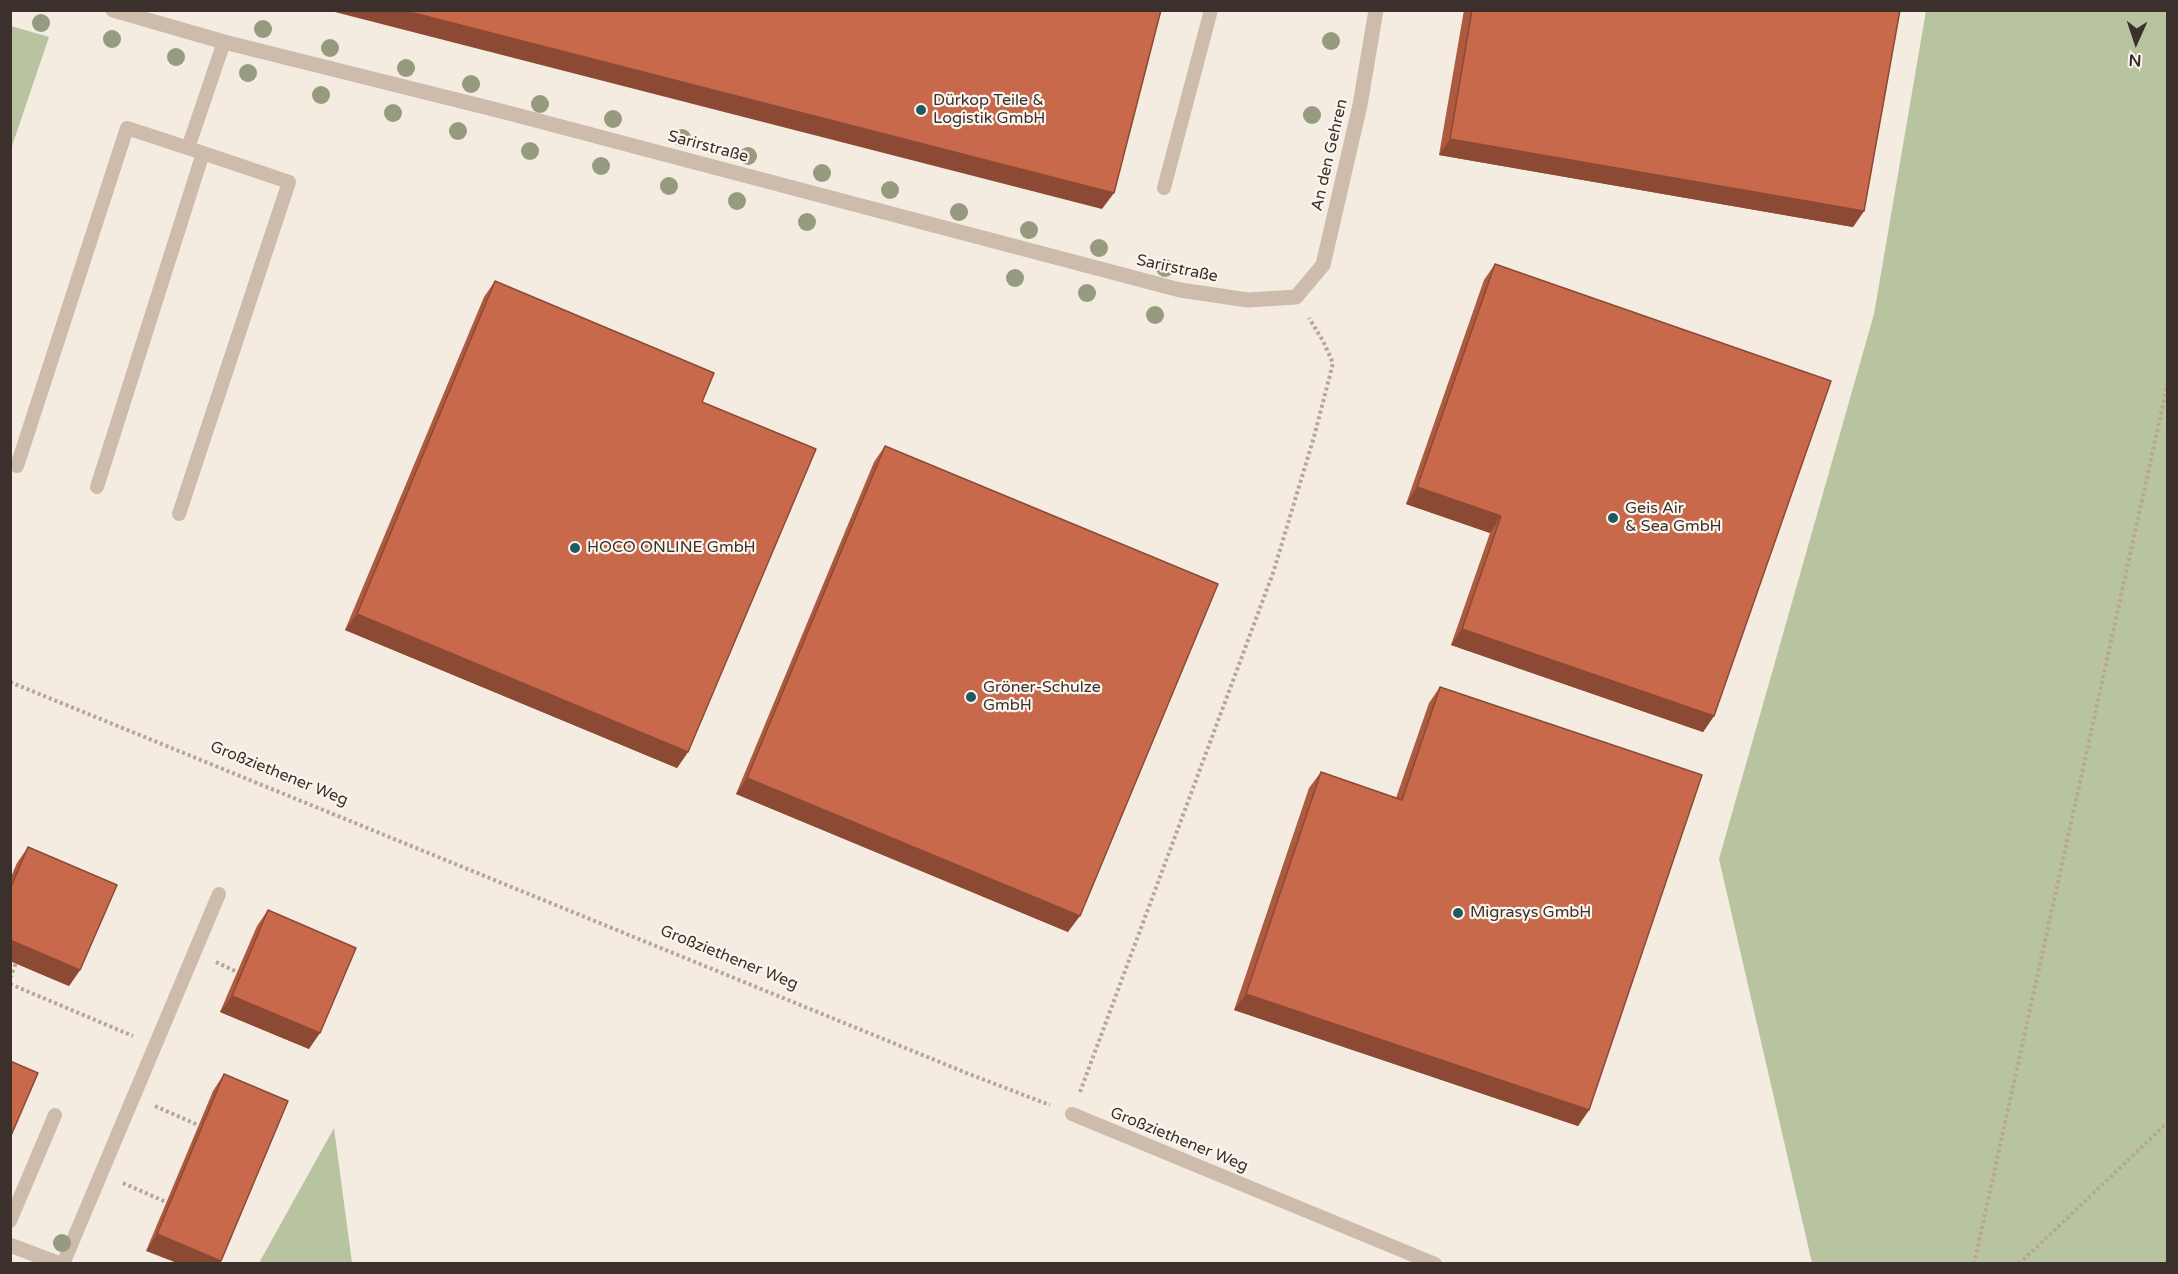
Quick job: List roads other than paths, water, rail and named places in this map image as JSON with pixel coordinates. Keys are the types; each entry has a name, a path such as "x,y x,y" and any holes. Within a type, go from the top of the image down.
{"street":[{"name":"Sarirstraße","path":"113,10 224,42 501,111 1180,290 1248,300 1296,297"},
{"name":"An den Gehren","path":"1296,297 1323,264 1360,105 1376,10"},
{"path":"10,1245 61,1263"}],"lane":[{"path":"1164,188 1211,10"},
{"path":"188,148 224,42"},
{"path":"17,466 127,128 290,182 179,514"},
{"path":"97,487 203,153"},
{"path":"61,1263 219,894"},
{"name":"Großziethener Weg","path":"1072,1114 1434,1263"},
{"path":"10,1221 55,1115"}],"place":[{"name":"Dürkop Teile & Logistik GmbH","path":"921,110"},
{"name":"Geis Air & Sea GmbH","path":"1613,518"},
{"name":"HOCO ONLINE GmbH","path":"575,548"},
{"name":"Gröner-Schulze GmbH","path":"971,697"},
{"name":"Migrasys GmbH","path":"1458,913"}]}
